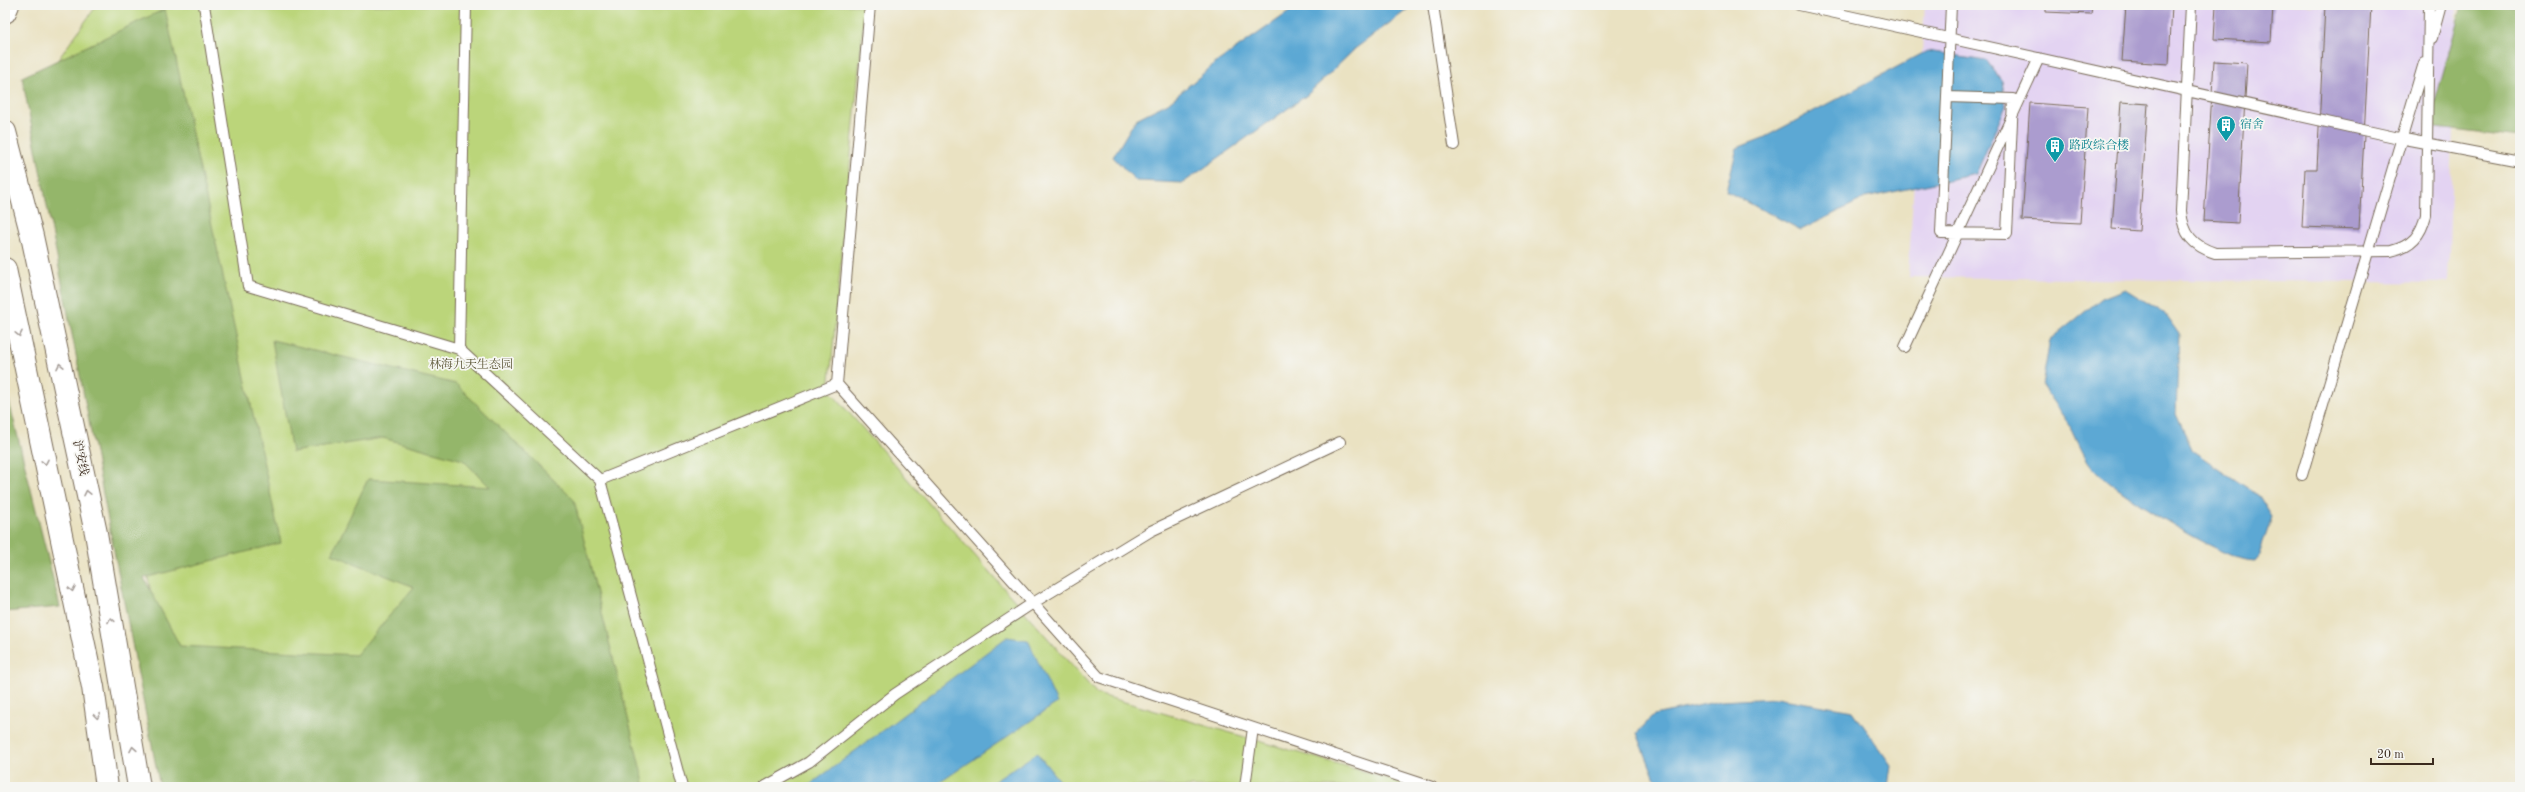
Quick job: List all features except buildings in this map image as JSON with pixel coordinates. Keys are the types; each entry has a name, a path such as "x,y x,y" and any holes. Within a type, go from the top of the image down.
{"highway":[{"path":"5,12 8,5"},
{"name":"沪安线","path":"5,132 32,236 96,533 140,787"},
{"path":"5,269 93,687 107,787"}],"lane":[{"path":"204,5 248,286 459,350 600,480 682,787"},
{"path":"459,350 466,5"},
{"path":"870,5 837,384 1099,677 1432,787"},
{"path":"1433,5 1454,146"},
{"path":"1799,5 2402,138 2520,161"},
{"path":"1947,97 2013,99 2007,234 1941,232 1951,5"},
{"path":"2191,5 2182,222 2191,240 2201,249 2215,253 2231,253 2391,251 2412,243 2419,235 2426,215 2429,5"},
{"path":"2302,475 2441,5"},
{"path":"1905,347 2039,58"},
{"path":"600,480 837,384"},
{"path":"764,787 809,762 895,694 1033,603 1151,531 1340,442"},
{"path":"1245,787 1253,728"}],"shaded area":[{"path":"1925,5 2457,5 2448,283 1908,277"}],"green space":[{"name":"林海九天生态园","path":"97,5 865,5 829,390 1097,694 1417,787 190,787 47,75"},
{"path":"2462,5 2520,5 2520,138 2428,127"},
{"path":"165,9 281,543 144,578 180,646 356,655 414,587 332,554 368,479 490,487 463,460 383,438 292,452 272,340 456,384 574,500 645,787 160,787 22,77"},
{"path":"5,385 60,607 5,612"}],"water":[{"path":"1299,5 1405,5 1407,10 1356,48 1307,95 1183,183 1136,181 1113,157 1136,119 1168,103 1217,62"},
{"path":"1927,51 1986,60 2002,81 2006,106 1976,174 1865,198 1801,230 1726,191 1737,148 1763,138"},
{"path":"2125,289 2164,313 2179,334 2176,414 2193,451 2259,496 2272,517 2259,555 2254,561 2240,558 2198,539 2148,509 2108,481 2096,471 2088,461 2070,426 2042,386 2050,340 2102,298"},
{"path":"1007,637 1028,640 1057,703 933,787 807,787"},
{"path":"1777,698 1853,711 1891,765 1888,787 1689,787 1655,779 1637,733 1654,715 1720,701"},
{"path":"1037,753 1064,787 986,787"}],"place":[{"name":"宿舍","path":"2226,142"},
{"name":"路政综合楼","path":"2055,163"}]}
